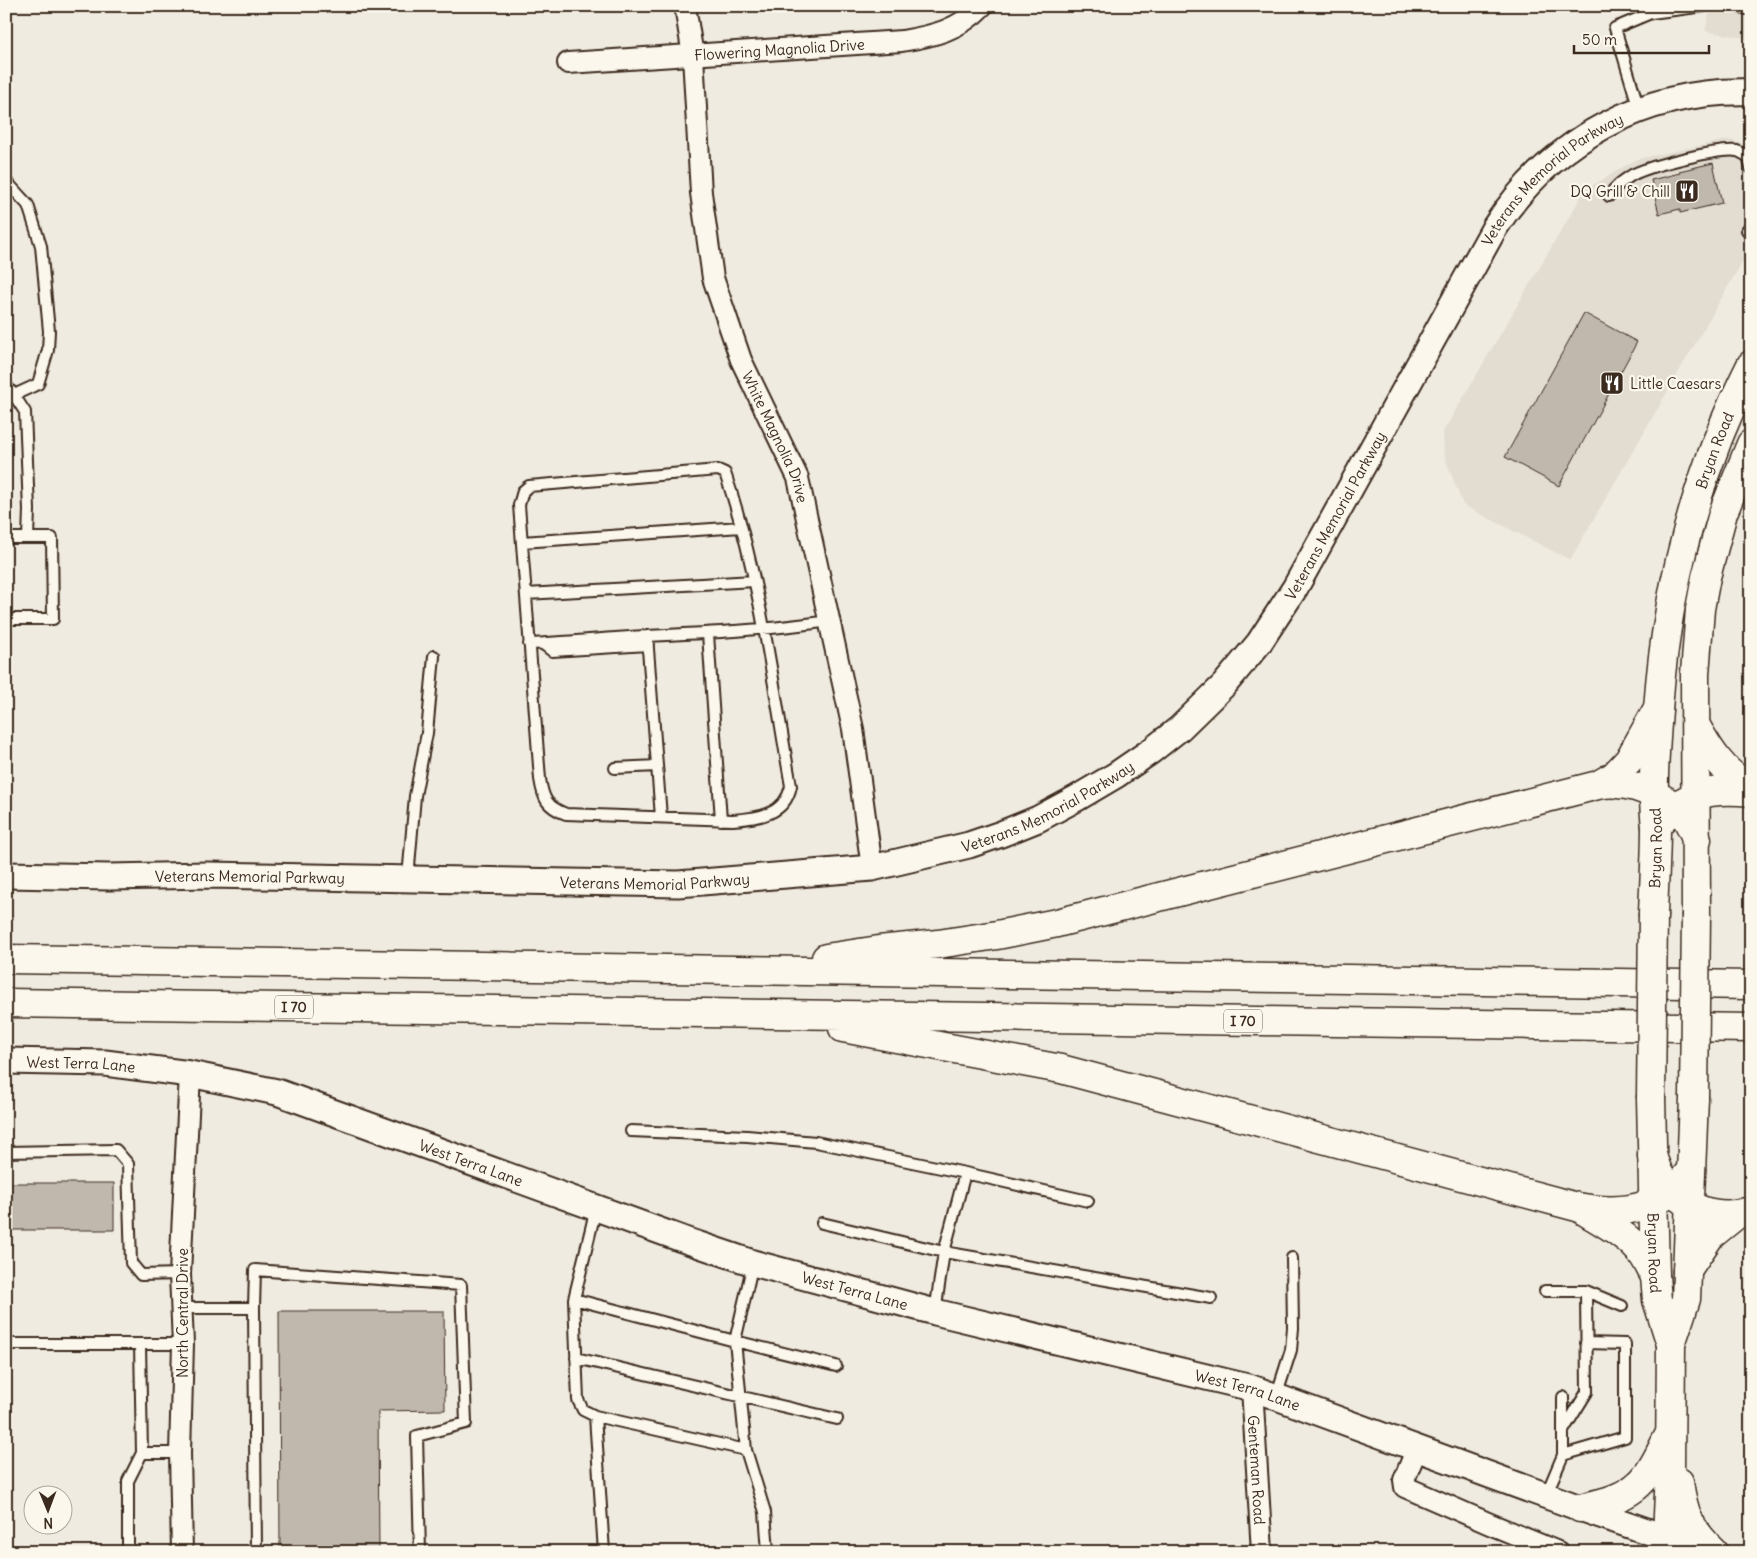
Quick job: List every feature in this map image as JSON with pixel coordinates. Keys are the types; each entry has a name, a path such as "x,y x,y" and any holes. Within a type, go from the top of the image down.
{"main road":[{"name":"Bryan Road","path":"1675,799 1658,708 1669,613 1690,516 1723,421 1751,365"},
{"name":"Bryan Road","path":"1667,1538 1671,1344 1686,1299 1687,1270 1671,1200 1652,1156 1653,914 1656,826 1675,799 1696,726 1695,674 1706,577 1723,513 1745,474 1751,444"},
{"path":"1598,785 1614,776 1630,760 1658,708"},
{"path":"1696,726 1713,757 1726,771 1751,787"},
{"path":"756,970 878,950 938,944 997,935 1057,923 1598,785 1617,784 1634,786 1675,799 1711,792 1736,790 1751,792"},
{"path":"1671,1200 1691,1170 1694,1098 1697,839 1675,799"},
{"path":"6,959 1751,985"},
{"name":"I 70","path":"6,1002 1751,1028"},
{"path":"735,1012 860,1030 1061,1069 1577,1207 1594,1210 1624,1210 1671,1200 1708,1213 1743,1213"},
{"name":"Bryan Road","path":"1671,1200 1655,1276 1657,1300 1671,1344"},
{"path":"1577,1207 1615,1229 1632,1243 1643,1256 1655,1276"},
{"path":"1687,1270 1710,1236 1743,1213"},
{"path":"1580,1508 1622,1496 1641,1483 1652,1468 1670,1434"},
{"path":"1670,1434 1684,1508 1689,1523 1702,1541 1714,1552"}],"street":[{"name":"White Magnolia Drive","path":"685,6 693,56 701,193 713,278 741,360 798,478 854,729 872,868"},
{"name":"Flowering Magnolia Drive","path":"568,63 902,41 929,36 956,27 982,6"},
{"name":"Veterans Memorial Parkway","path":"6,875 110,877 208,875 678,884 872,868 969,845 1038,819 1116,775 1151,751 1224,685 1259,643 1295,588 1443,318 1507,209 1528,185 1580,140 1609,122 1639,109 1670,99 1700,94 1751,92"},
{"name":"West Terra Lane","path":"6,1061 105,1063 190,1074 277,1092 753,1263 935,1312 1252,1388 1667,1538 1700,1552"},
{"name":"North Central Drive","path":"182,1552 180,1452 183,1344 180,1274 190,1074"},
{"name":"Genteman Road","path":"1252,1388 1262,1552"},
{"path":"1417,1448 1404,1480 1404,1486 1472,1517 1558,1552"}],"lane":[{"path":"1639,109 1615,28 1651,13 1705,6"},
{"path":"1734,6 1751,10"},
{"path":"1610,196 1614,188 1634,174 1671,161 1722,151 1738,151 1748,156 1751,168"},
{"path":"6,181 28,205 41,246 49,331 48,350 38,384 14,395"},
{"path":"6,385 25,412 29,510 28,538"},
{"path":"718,470 725,473 754,581 791,786 789,796 784,805 777,810 746,819 721,820 566,814 555,810 548,803 542,795 540,779 522,542 519,505 523,491 530,486 718,470"},
{"path":"522,542 741,527"},
{"path":"6,538 52,538 53,619 6,619"},
{"path":"526,594 754,581"},
{"path":"529,644 648,641 830,621"},
{"path":"708,634 721,820"},
{"path":"648,641 660,817"},
{"path":"408,879 416,796 427,733 434,656"},
{"path":"615,768 657,766"},
{"path":"631,1131 747,1136 816,1142 1088,1201"},
{"path":"6,1152 116,1150 128,1164 131,1263 141,1275 180,1274"},
{"path":"935,1312 944,1252 965,1173"},
{"path":"596,1208 574,1299 578,1400 583,1410 595,1416 746,1450"},
{"path":"822,1223 944,1252 1212,1298"},
{"path":"1276,1397 1290,1350 1293,1328 1292,1258"},
{"path":"753,1263 735,1342 746,1450 765,1512 768,1552"},
{"path":"256,1552 255,1270 461,1284 466,1424 417,1436 420,1552"},
{"path":"1545,1291 1586,1291 1622,1306"},
{"path":"1563,1431 1587,1392 1586,1291"},
{"path":"574,1299 735,1342 836,1366"},
{"path":"182,1308 254,1308"},
{"path":"1563,1455 1625,1437 1625,1344 1586,1343"},
{"path":"6,1344 183,1344"},
{"path":"128,1552 128,1481 142,1453 140,1344"},
{"path":"576,1358 837,1419"},
{"path":"1546,1495 1563,1455 1563,1397"},
{"path":"595,1416 604,1552"},
{"path":"142,1453 180,1452"}],"shaded area":[{"path":"1711,6 1751,6 1751,39 1705,31"},
{"path":"1727,140 1751,145 1751,247 1570,560 1463,505 1444,455 1443,432 1585,190 1637,159"}],"building":[{"name":"DQ Grill & Chill","path":"1713,163 1722,203 1680,213 1680,209 1659,214 1651,180"},
{"path":"1584,313 1637,342 1559,486 1505,457"},
{"path":"6,1183 114,1183 114,1230 6,1230"},
{"path":"279,1311 444,1311 445,1410 378,1411 379,1552 280,1552"}],"place":[{"name":"DQ Grill & Chill","path":"1687,191"},
{"name":"Little Caesars","path":"1612,383"}]}
